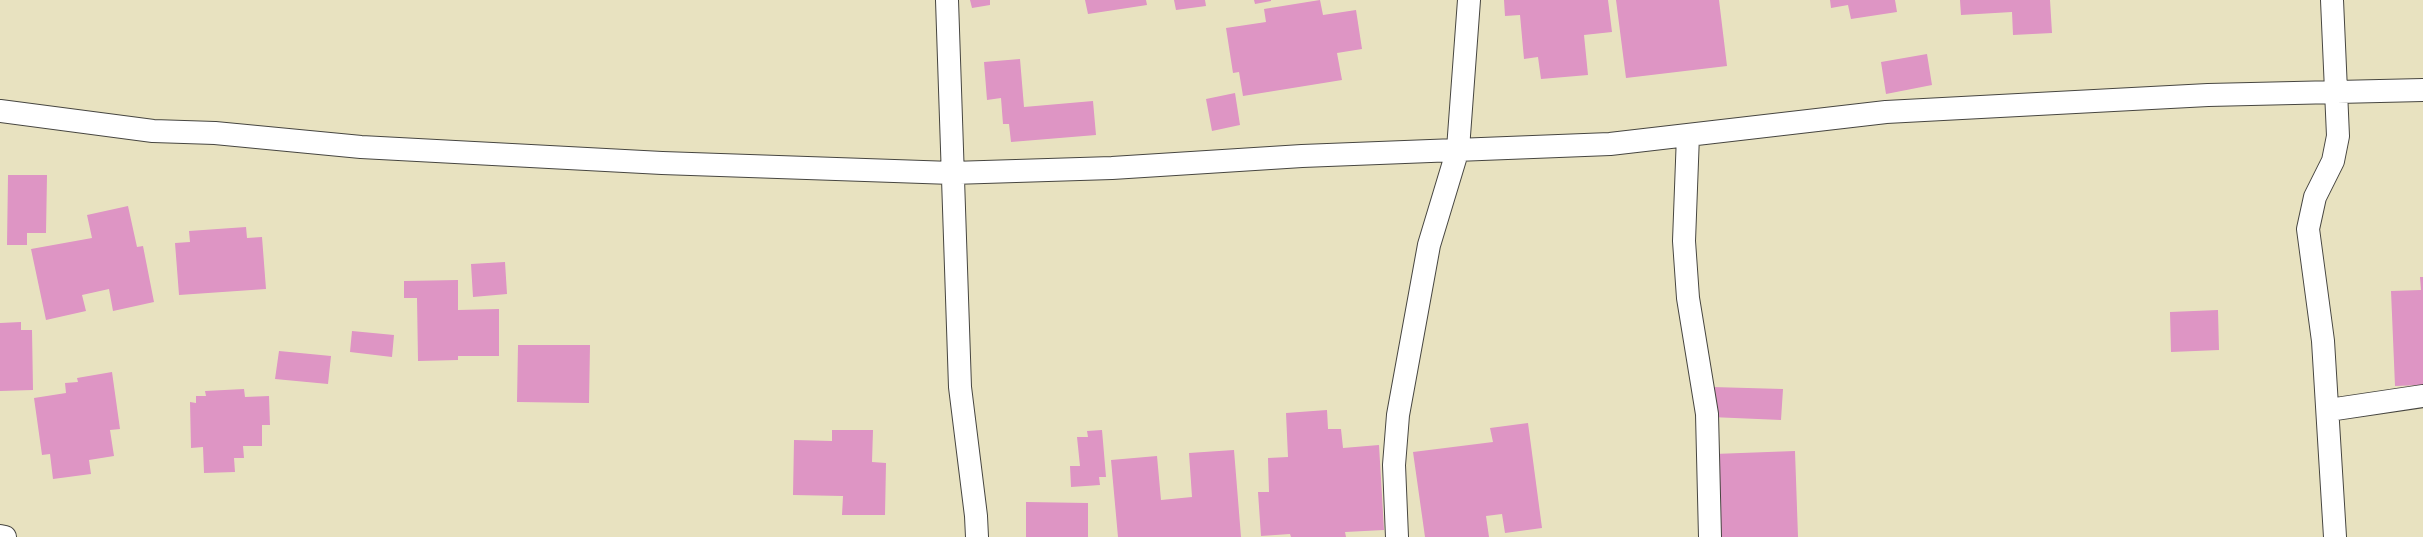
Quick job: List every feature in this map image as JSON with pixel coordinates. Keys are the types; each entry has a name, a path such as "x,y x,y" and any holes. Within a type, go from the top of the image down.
{"street":[{"path":"947,0 960,387 976,516 977,537"},
{"path":"1397,537 1394,466 1398,415 1429,245 1458,150 1469,0"},
{"path":"2332,0 2338,136 2333,161 2315,196 2308,229 2323,341 2329,410 2334,537"},
{"path":"0,111 153,131 237,134 361,147 654,163 952,173 1112,168 1302,156 1610,144 1886,112 2208,95 2423,90"},
{"path":"1688,135 1684,241 1688,298 1707,414 1710,537"},
{"path":"2329,410 2423,396"},
{"path":"0,536 5,537"}],"building":[{"path":"970,0 990,0 990,5 972,8"},
{"path":"1085,0 1146,0 1147,5 1088,14"},
{"path":"1174,0 1205,0 1206,6 1176,10"},
{"path":"1254,0 1271,0 1271,1 1255,4"},
{"path":"1320,0 1323,15 1356,10 1362,49 1337,53 1342,80 1243,96 1239,72 1233,73 1226,28 1266,22 1264,9"},
{"path":"1504,0 1608,0 1612,32 1584,35 1588,75 1541,79 1538,57 1524,59 1520,15 1505,16"},
{"path":"1616,0 1719,0 1727,66 1626,78"},
{"path":"1830,0 1895,0 1897,12 1851,19 1848,5 1831,8"},
{"path":"1960,0 2050,0 2052,33 2013,35 2012,12 1961,15"},
{"path":"1927,54 1932,85 1886,94 1881,62"},
{"path":"1020,59 1024,107 1093,101 1096,135 1011,142 1009,124 1003,124 1001,98 987,100 984,62"},
{"path":"1235,93 1240,125 1212,131 1206,99"},
{"path":"8,175 47,175 46,233 27,233 27,245 7,245"},
{"path":"128,206 137,247 143,246 154,302 113,311 109,289 82,295 86,311 46,320 31,249 92,238 87,215"},
{"path":"246,227 247,238 262,237 266,289 179,295 175,243 190,242 189,231"},
{"path":"505,262 507,294 473,297 471,264"},
{"path":"2420,277 2423,277 2423,385 2395,386 2391,291 2421,290"},
{"path":"458,280 458,310 499,309 499,356 458,356 458,360 418,361 417,298 404,298 404,281"},
{"path":"2218,310 2219,350 2171,352 2170,312"},
{"path":"21,322 21,330 32,330 33,390 0,391 0,323"},
{"path":"352,331 394,335 392,357 350,352"},
{"path":"518,345 590,345 589,403 517,402"},
{"path":"279,351 331,356 328,384 275,379"},
{"path":"112,372 120,429 110,430 114,456 89,460 91,474 53,479 50,454 42,455 34,398 66,393 65,383 78,382 77,378"},
{"path":"1712,387 1783,389 1781,420 1711,417"},
{"path":"244,389 245,397 269,396 270,425 262,425 262,446 243,446 244,458 234,458 235,472 204,473 203,447 191,448 190,402 196,403 196,396 206,396 205,391"},
{"path":"1327,410 1328,429 1341,429 1343,448 1379,445 1384,530 1345,532 1346,537 1291,537 1290,534 1261,536 1258,492 1269,492 1268,458 1288,457 1286,413"},
{"path":"1528,423 1542,528 1505,533 1502,514 1486,516 1489,537 1425,537 1413,452 1493,442 1490,428"},
{"path":"832,430 873,430 872,462 886,463 885,515 842,515 843,496 793,495 794,440 832,441"},
{"path":"1102,430 1106,477 1099,477 1100,485 1071,487 1070,466 1080,466 1077,437 1088,437 1087,431"},
{"path":"1234,450 1241,537 1118,537 1111,460 1157,456 1161,500 1192,497 1189,453"},
{"path":"1795,451 1798,537 1717,537 1714,454"},
{"path":"1026,502 1088,503 1088,537 1026,537"}]}
